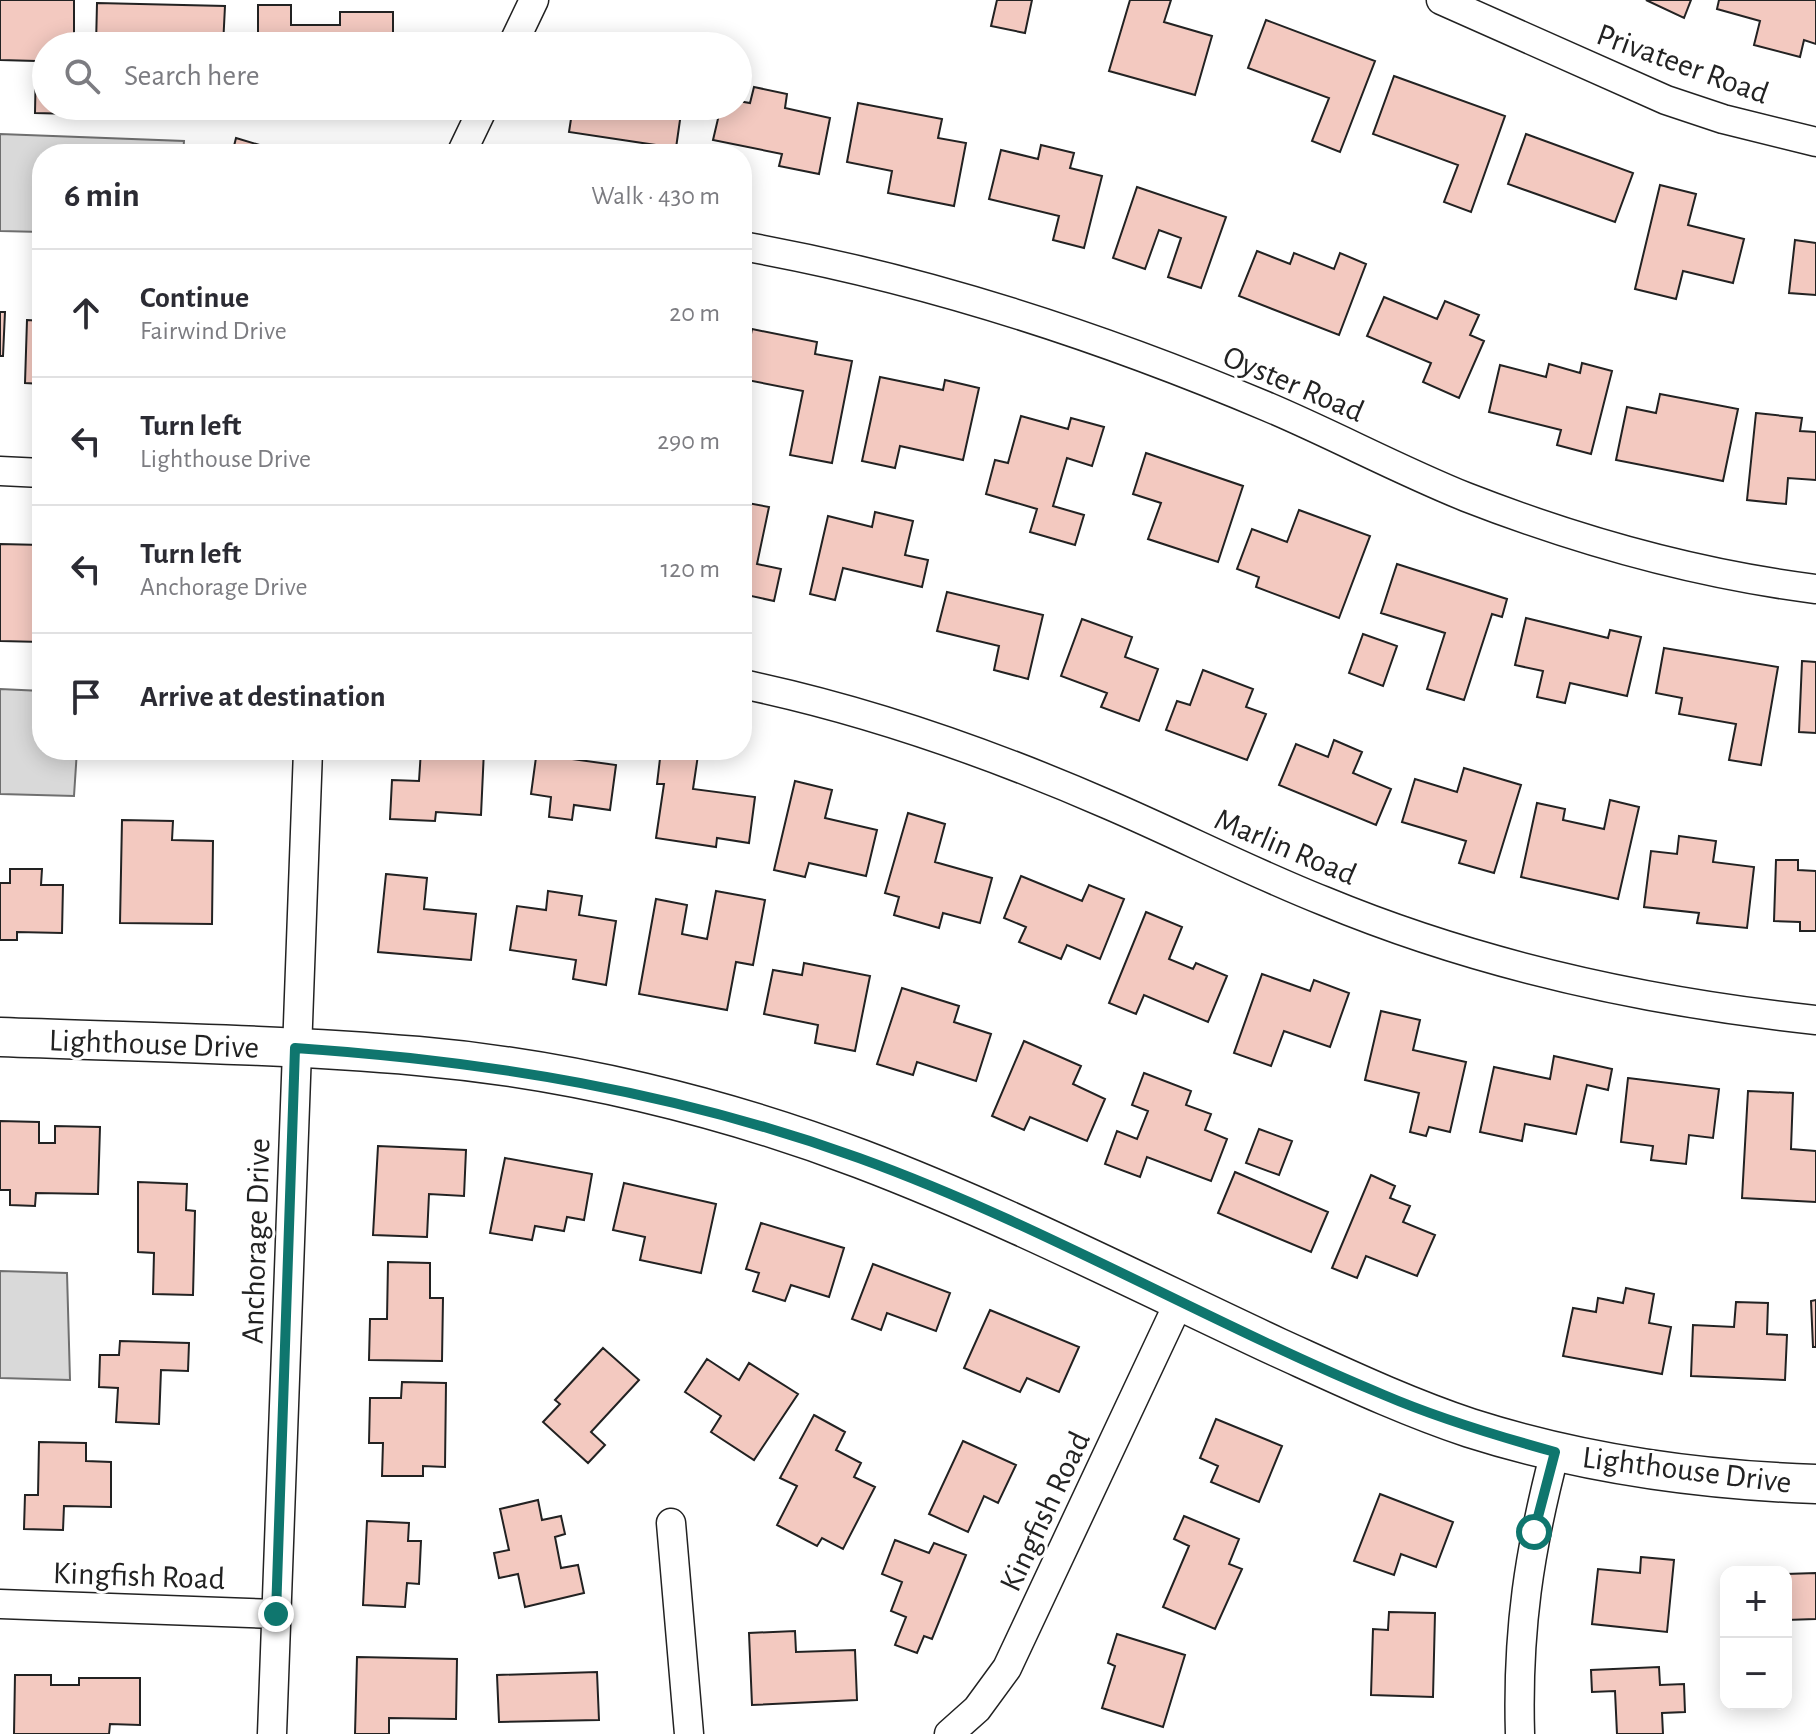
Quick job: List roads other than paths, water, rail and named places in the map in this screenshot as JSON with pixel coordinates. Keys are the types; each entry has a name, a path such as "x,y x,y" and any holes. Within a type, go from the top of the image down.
{"street":[{"path":"519,32 534,0"},
{"name":"Privateer Road","path":"1441,0 1666,100 1723,119 1816,142"},
{"path":"466,144 477,120"},
{"name":"Oyster Road","path":"752,248 880,277 982,305 1142,357 1269,407 1463,496 1555,530 1673,564 1816,589"},
{"path":"0,471 32,473"},
{"name":"Marlin Road","path":"752,687 871,718 990,757 1106,804 1325,902 1431,940 1538,972 1648,997 1816,1020"},
{"name":"Anchorage Drive","path":"272,1734 308,760"},
{"name":"Lighthouse Drive","path":"0,1037 422,1056 534,1072 644,1094 753,1123 860,1159 964,1202 1384,1395 1468,1427 1555,1452 1643,1470 1732,1481 1816,1484"},
{"name":"Kingfish Road","path":"949,1734 977,1709 1007,1668 1179,1302"},
{"path":"1520,1734 1518,1668 1525,1586 1534,1532 1555,1452"},
{"path":"671,1523 689,1734"},
{"name":"Kingfish Road","path":"0,1604 276,1614"}]}
